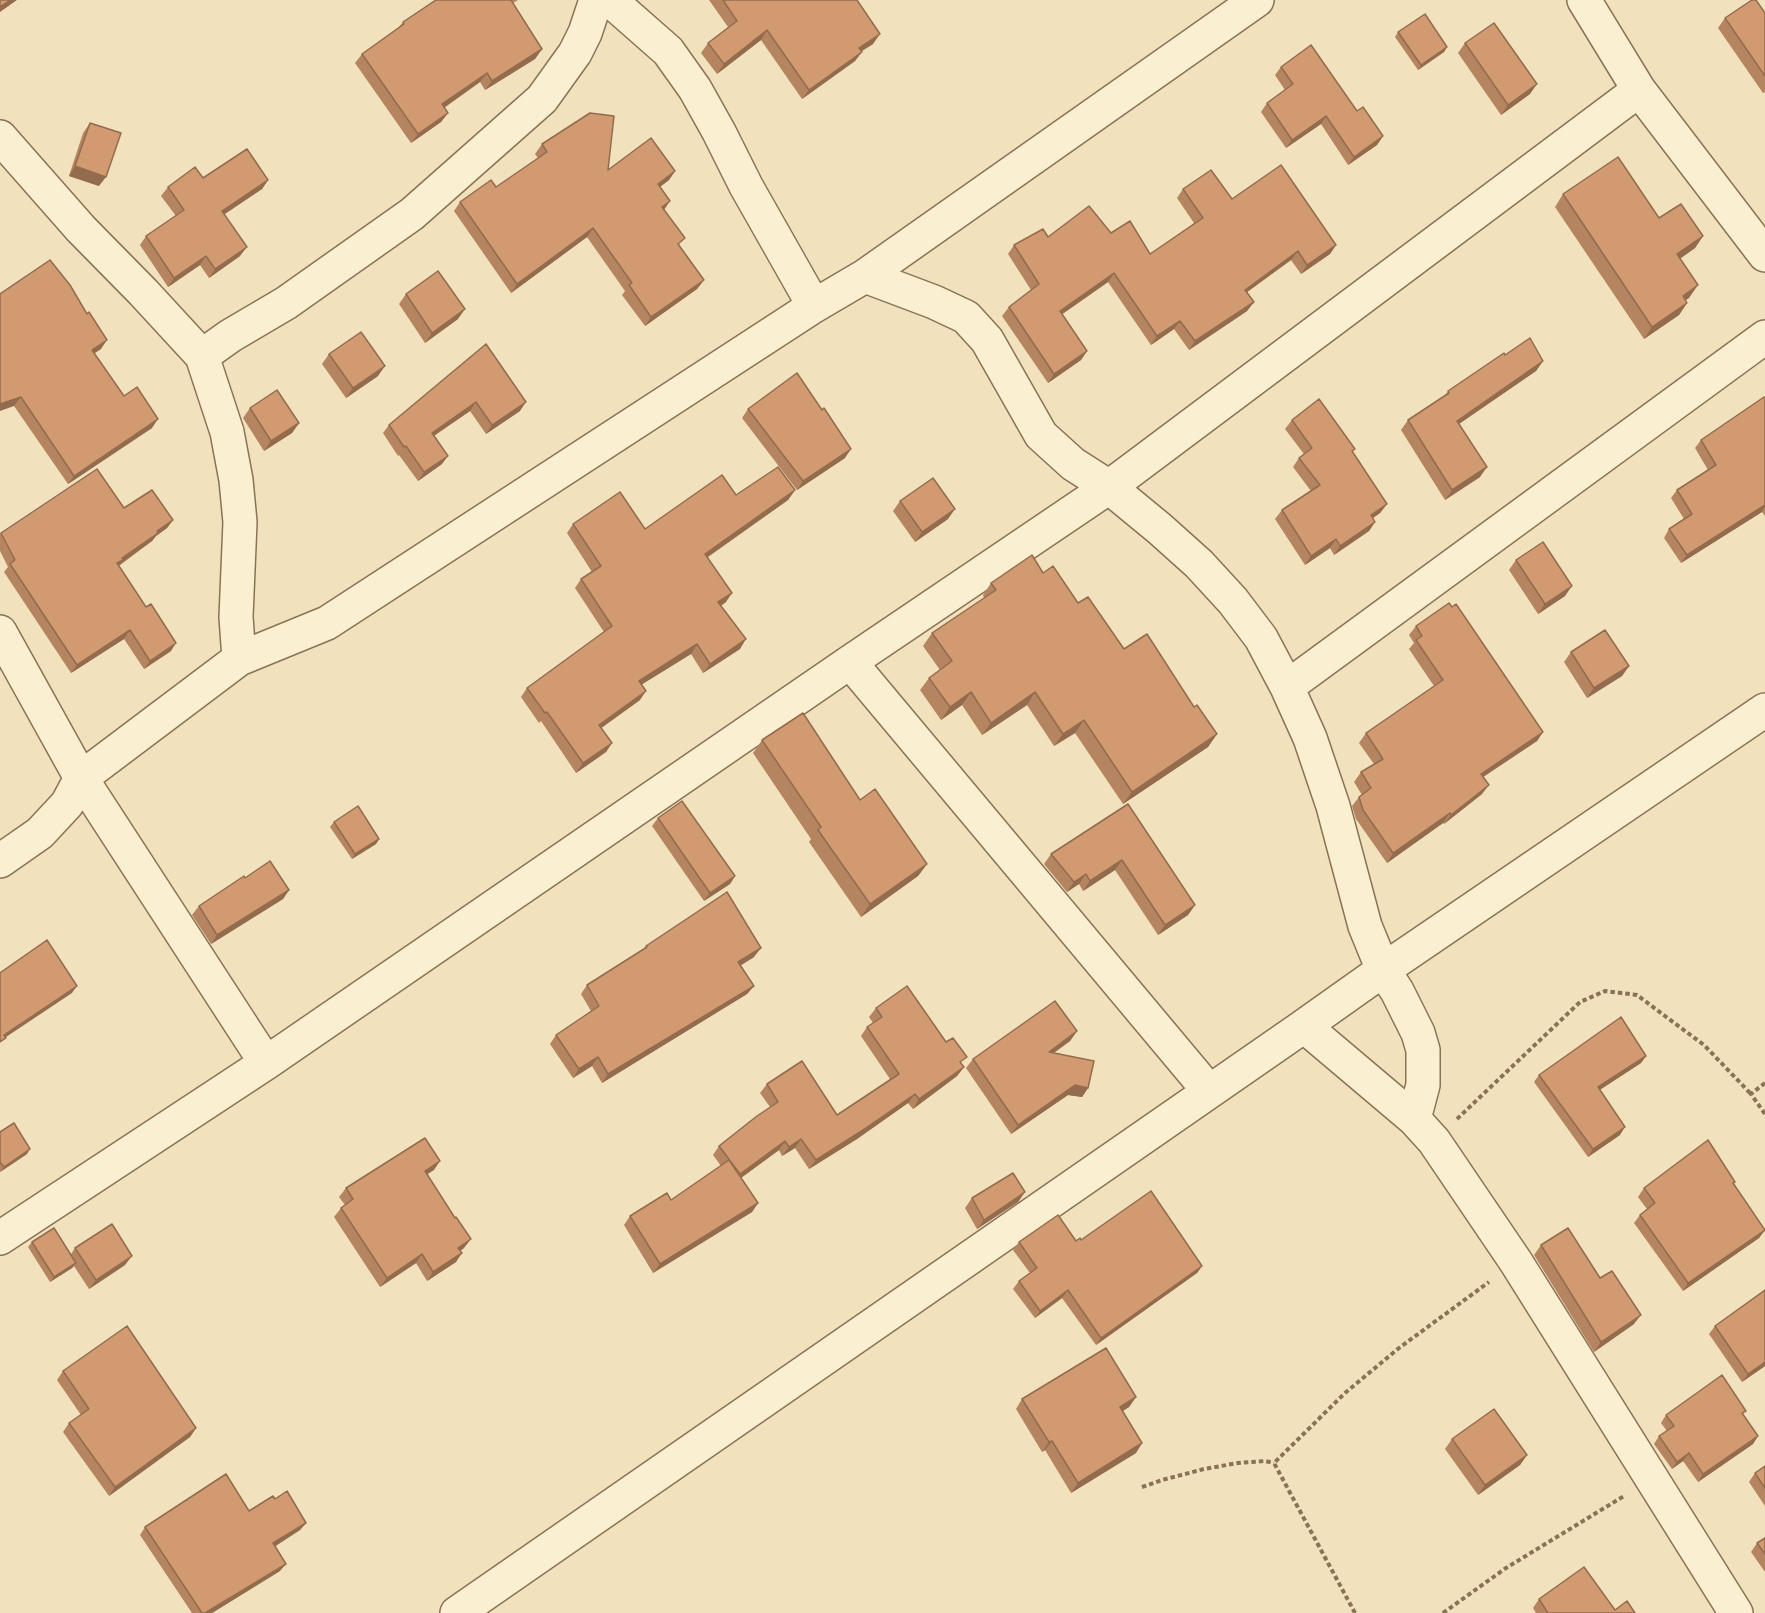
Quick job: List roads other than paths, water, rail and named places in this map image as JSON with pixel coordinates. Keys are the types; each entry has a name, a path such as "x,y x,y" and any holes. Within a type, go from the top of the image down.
{"street":[{"path":"202,356 294,297 412,214 543,99 575,53 585,33 596,0"},
{"path":"610,0 668,51 695,89 746,186 814,306"},
{"path":"0,861 40,833 67,804 81,778 239,659 327,623 814,306 865,276 1257,0"},
{"path":"1584,0 1639,90 1765,255"},
{"path":"0,1238 266,1063 1109,487 1639,90"},
{"path":"0,137 81,230 202,356 227,432 236,480 240,522 236,617 239,659"},
{"path":"865,276 934,302 966,317 987,340 1041,435 1073,464 1109,487 1191,557 1233,601 1261,638 1310,738 1333,806 1365,926 1383,970 1409,1012 1418,1033 1423,1050 1424,1130"},
{"path":"1287,687 1765,337"},
{"path":"0,632 81,778 266,1063"},
{"path":"850,662 1209,1091"},
{"path":"457,1613 1383,970 1765,710"},
{"path":"1304,1026 1424,1130 1516,1262 1736,1613"}]}
